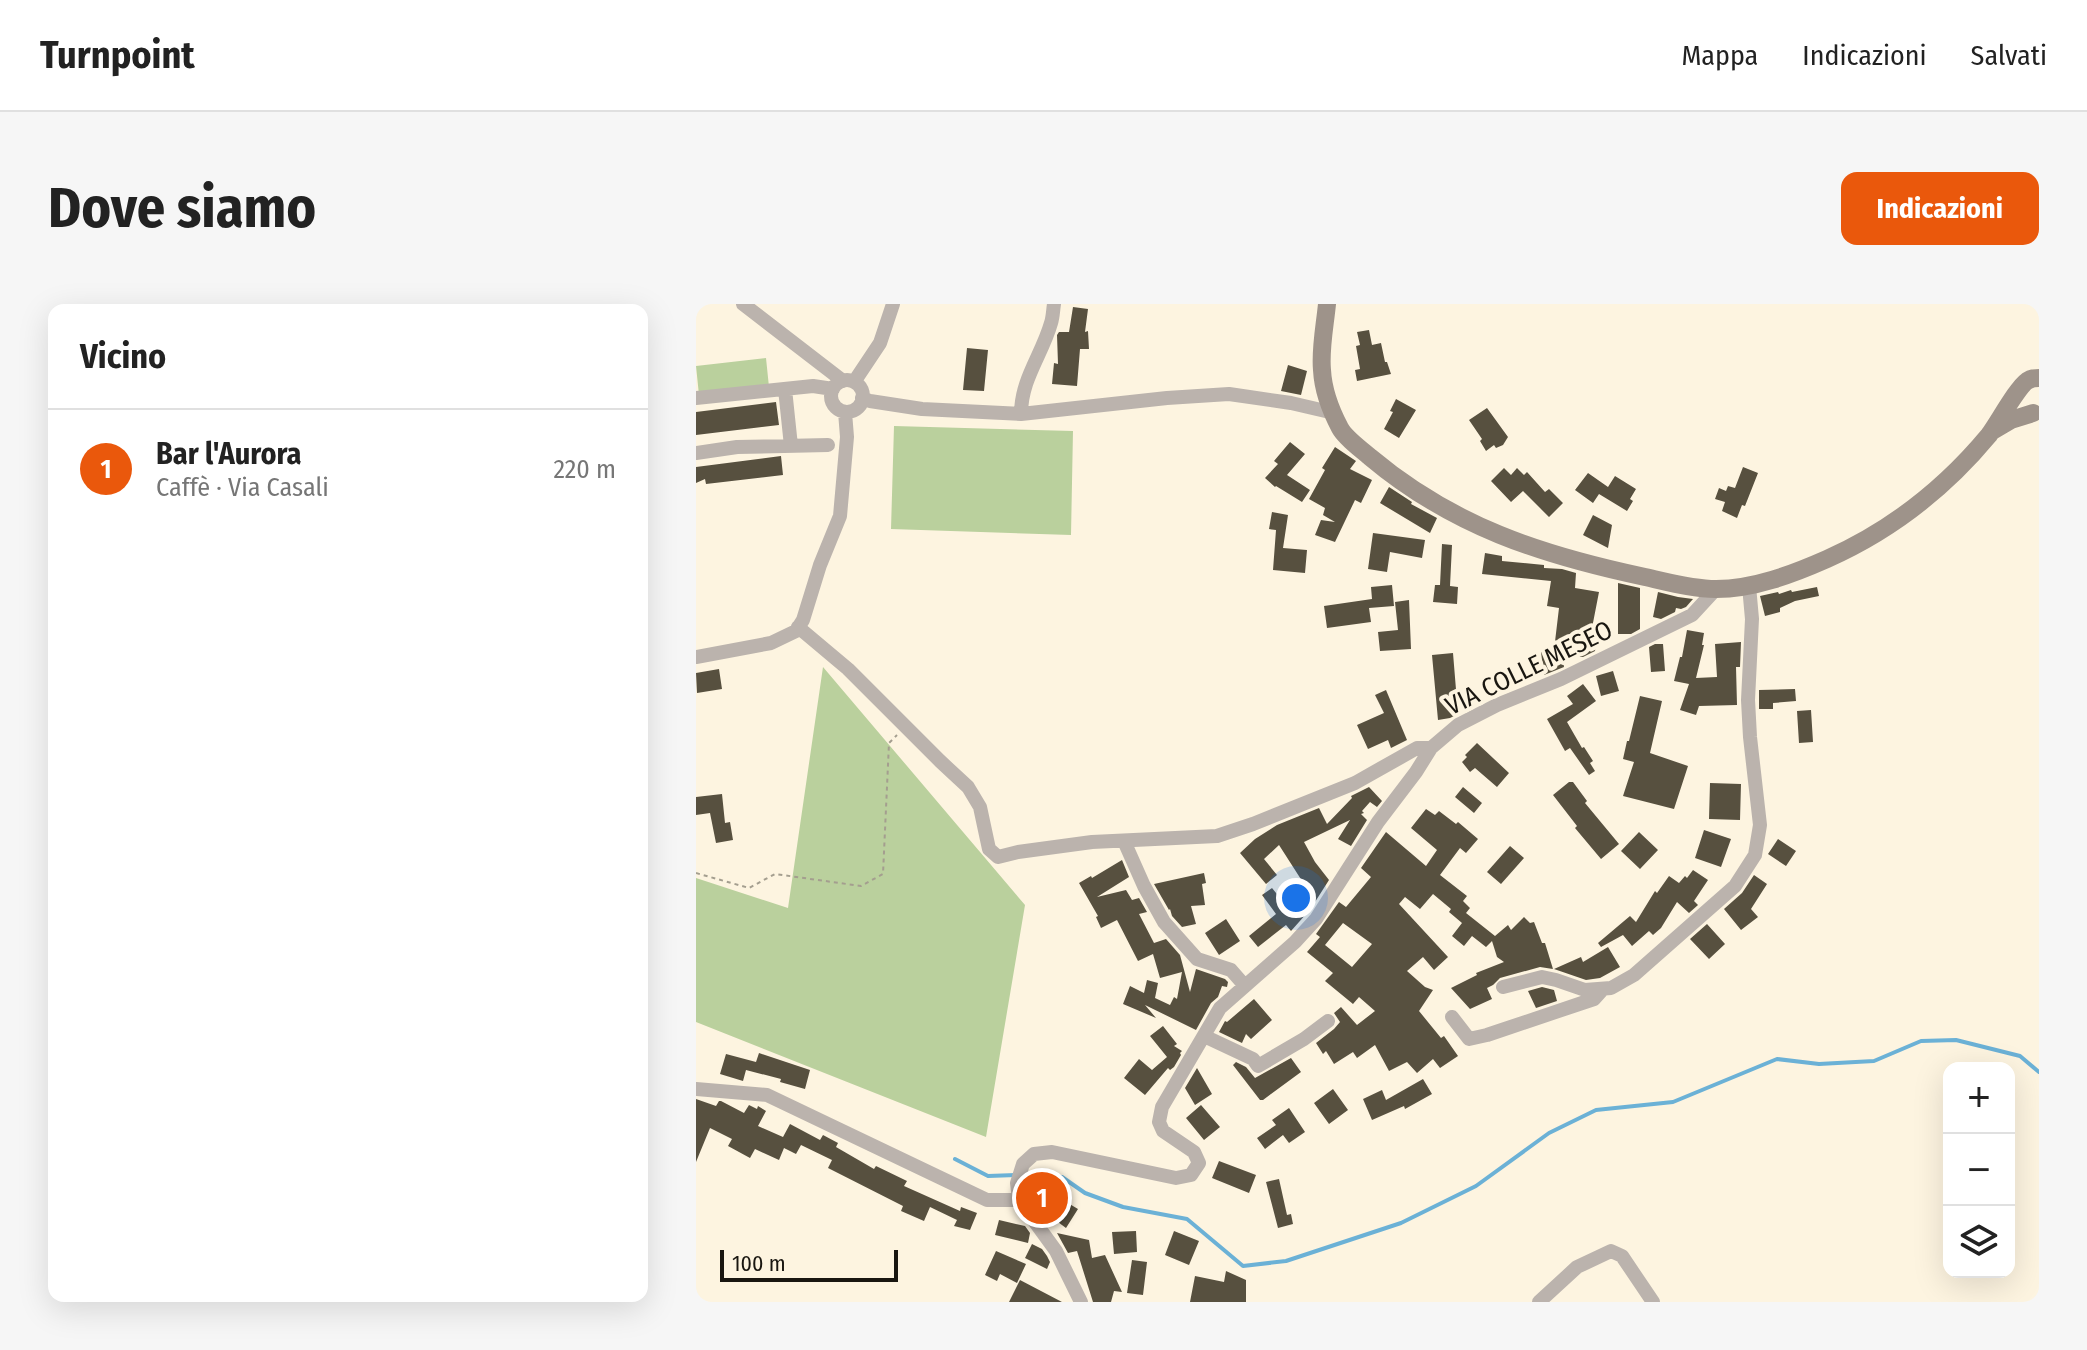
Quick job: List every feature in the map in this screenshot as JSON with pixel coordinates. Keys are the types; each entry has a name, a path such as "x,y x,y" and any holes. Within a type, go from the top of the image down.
{"street":[{"path":"743,304 843,384"},
{"path":"696,398 843,384 861,389 862,398 855,409 845,412 836,407 831,399 843,384 880,343 893,304"},
{"path":"1021,414 1021,399 1032,365 1051,324 1054,304"},
{"path":"1327,304 1321,369 1325,391 1341,431 1398,480 1463,520 1518,543 1554,555 1701,588 1749,586 1776,579 1862,542 1917,506 1941,486 1992,431 2021,388 2028,381 2039,378"},
{"path":"2021,388 2022,403 2037,413"},
{"path":"785,389 791,446"},
{"path":"862,398 922,409 1021,414 1229,394 1334,413"},
{"path":"696,657 771,643 796,631 803,620 820,565 840,516 847,437 845,412"},
{"path":"1992,431 2011,420 2037,413"},
{"path":"696,453 737,447 828,445"},
{"path":"1503,987 1542,977 1585,990 1611,988 1634,975 1735,886 1755,855 1760,825 1748,700 1752,619 1749,586"},
{"name":"VIA COLLE MESEO","path":"1019,1200 1017,1183 1023,1164 1034,1154 1052,1152 1176,1178 1191,1175 1199,1163 1194,1152 1163,1131 1159,1122 1162,1107 1220,1008 1295,942 1316,919 1378,822 1431,748 1458,725 1497,705 1561,679 1692,615 1716,589"},
{"path":"798,627 848,669 968,787 980,807 989,849 998,857 1051,847 1217,836 1355,783 1417,748 1431,748"},
{"path":"1124,841 1164,922 1197,959 1231,970 1245,986"},
{"path":"1452,1017 1469,1039 1594,999 1603,989"},
{"path":"1204,1036 1253,1059 1258,1066 1328,1021"},
{"path":"696,1089 767,1095 987,1200 1019,1200 1056,1251 1081,1302"},
{"path":"1539,1302 1577,1267 1611,1251 1622,1256 1653,1302"}],"path":[{"path":"696,873 749,888 775,874 861,886 883,874 889,743 905,726"}],"green space":[{"path":"766,358 769,387 699,395 696,366"},
{"path":"894,426 1073,431 1071,535 891,529"},
{"path":"823,667 1025,905 986,1137 696,1022 696,878 788,908"}],"building":[{"path":"1073,307 1088,309 1085,332 1088,331 1089,349 1080,349 1077,386 1052,384 1054,363 1058,364 1057,335 1059,332 1069,332"},
{"path":"1369,330 1372,345 1381,343 1391,374 1357,381 1355,370 1360,369 1356,346 1360,345 1357,332"},
{"path":"967,348 988,350 984,391 963,390"},
{"path":"1288,365 1307,371 1301,395 1281,391"},
{"path":"1396,399 1416,410 1399,438 1384,429"},
{"path":"776,402 779,425 696,435 696,412"},
{"path":"1487,408 1508,437 1503,445 1496,448 1494,445 1486,451 1469,420"},
{"path":"1290,442 1305,454 1287,475 1310,490 1302,502 1265,478 1278,464 1274,461"},
{"path":"1335,447 1356,461 1350,469 1372,480 1361,503 1355,500 1335,542 1315,535 1321,520 1335,522 1323,515 1325,508 1309,499"},
{"path":"781,456 783,475 706,484 705,479 696,483 696,467"},
{"path":"1743,467 1758,473 1737,518 1722,511 1725,502 1715,499 1719,488 1726,491 1728,486 1735,488"},
{"path":"1504,468 1511,475 1517,468 1524,475 1527,472 1545,492 1549,489 1563,503 1549,517 1523,491 1511,502 1491,481"},
{"path":"1588,473 1608,487 1615,476 1636,489 1627,511 1599,494 1593,503 1575,490"},
{"path":"1389,487 1437,518 1430,533 1380,503"},
{"path":"1272,512 1288,515 1283,548 1307,550 1305,573 1273,570 1276,530 1269,529"},
{"path":"1593,515 1612,525 1608,548 1583,535"},
{"path":"1373,533 1425,540 1422,558 1390,552 1387,572 1368,569"},
{"path":"1442,544 1452,545 1450,586 1458,587 1457,604 1433,602 1435,585 1440,585"},
{"path":"1485,553 1502,556 1502,561 1544,565 1544,568 1576,573 1575,588 1599,592 1592,628 1598,629 1595,651 1583,657 1562,654 1564,667 1544,675 1541,652 1554,650 1559,608 1547,606 1551,581 1482,574"},
{"path":"1618,583 1640,588 1640,629 1631,634 1618,634"},
{"path":"1392,585 1394,606 1369,608 1371,622 1327,628 1324,606 1372,599 1371,587"},
{"path":"1817,587 1819,596 1795,601 1780,608 1780,612 1765,616 1760,596"},
{"path":"1658,592 1693,599 1686,607 1676,608 1675,612 1661,619 1653,617"},
{"path":"1409,600 1411,649 1380,651 1378,632 1398,630 1395,602"},
{"path":"1687,630 1704,633 1696,678 1717,677 1715,644 1741,642 1740,667 1736,667 1737,705 1699,706 1696,715 1680,710 1689,684 1674,681"},
{"path":"1663,644 1665,671 1651,672 1649,647"},
{"path":"1453,653 1458,714 1438,720 1432,655"},
{"path":"719,669 722,689 697,693 696,673"},
{"path":"1613,671 1619,691 1601,696 1596,676"},
{"path":"1583,684 1596,701 1567,722 1593,761 1590,763 1595,771 1589,775 1570,748 1565,751 1547,719 1573,704 1567,696"},
{"path":"1795,689 1796,701 1773,703 1773,709 1759,709 1759,690"},
{"path":"1386,690 1407,740 1391,748 1388,740 1368,749 1357,725 1384,713 1375,695"},
{"path":"1640,696 1662,701 1650,753 1688,766 1674,809 1623,796 1634,762 1623,759"},
{"path":"1811,710 1813,742 1799,743 1797,711"},
{"path":"1477,743 1509,773 1497,787 1475,768 1470,772 1462,762"},
{"path":"1573,782 1587,801 1585,803 1619,844 1601,859 1553,795"},
{"path":"1710,783 1741,784 1740,820 1709,819"},
{"path":"1369,787 1382,801 1377,807 1370,802 1362,811 1367,820 1351,846 1338,839 1350,820 1304,842 1329,880 1315,902 1279,845 1264,859 1277,875 1266,884 1240,853 1277,825 1319,808 1327,824 1351,796"},
{"path":"1463,787 1482,803 1474,813 1455,797"},
{"path":"722,794 725,823 730,822 733,840 716,843 710,813 696,815 696,797"},
{"path":"1426,809 1435,815 1439,811 1478,839 1466,853 1460,848 1440,875 1467,896 1463,901 1470,908 1466,913 1495,936 1508,925 1511,930 1524,917 1530,923 1534,922 1553,969 1540,967 1500,978 1487,988 1492,999 1470,1009 1451,988 1476,973 1504,962 1497,957 1492,941 1486,947 1472,936 1464,946 1452,936 1462,923 1433,894 1420,909 1405,897 1399,904 1448,957 1434,970 1423,957 1407,971 1433,990 1419,1011 1441,1038 1444,1036 1458,1056 1440,1068 1433,1059 1417,1073 1407,1062 1389,1071 1375,1045 1357,1058 1353,1052 1334,1064 1316,1043 1340,1022 1334,1013 1341,1007 1357,1025 1375,1011 1359,997 1353,1004 1325,981 1333,973 1307,952 1320,937 1316,934 1339,902 1346,907 1371,877 1361,868 1386,832 1426,866 1437,850 1411,828","holes":["1343,923 1372,944 1352,967 1325,945"]},
{"path":"1704,830 1731,839 1721,867 1695,858"},
{"path":"1639,832 1658,850 1640,869 1621,851"},
{"path":"1778,839 1796,851 1786,866 1768,854"},
{"path":"1510,846 1524,858 1501,884 1487,872"},
{"path":"1122,860 1129,877 1097,897 1126,890 1132,900 1139,898 1147,912 1139,914 1154,943 1166,939 1180,955 1190,992 1196,969 1228,982 1227,987 1222,986 1196,1030 1145,1005 1156,1018 1123,1004 1130,986 1144,993 1147,980 1158,983 1155,998 1170,1005 1174,997 1177,999 1182,972 1160,978 1153,954 1138,961 1117,920 1101,928 1098,916 1079,883"},
{"path":"1693,870 1708,880 1694,901 1698,905 1689,913 1677,902 1653,935 1649,931 1632,946 1623,935 1601,947 1598,943 1630,916 1636,922 1655,891 1657,893 1669,876 1679,883"},
{"path":"1204,873 1205,905 1191,906 1196,924 1182,927 1154,884"},
{"path":"1754,875 1767,884 1751,909 1758,917 1741,930 1724,909 1742,893"},
{"path":"1272,888 1289,909 1297,900 1307,913 1291,931 1286,925 1258,947 1249,936 1276,914 1262,895"},
{"path":"1226,919 1240,941 1219,955 1205,933"},
{"path":"1707,924 1725,944 1709,959 1690,939"},
{"path":"1608,947 1620,967 1600,978 1586,980 1554,969 1581,957 1583,962"},
{"path":"1542,987 1554,990 1557,1001 1536,1008 1528,991"},
{"path":"1254,999 1272,1020 1251,1039 1246,1034 1242,1043 1219,1032 1225,1021"},
{"path":"1163,1026 1177,1044 1174,1046 1182,1051 1181,1055 1174,1067 1168,1068 1145,1095 1124,1078 1139,1059 1152,1070 1167,1057 1150,1036"},
{"path":"759,1053 810,1070 805,1089 746,1070 743,1081 720,1074 726,1054 756,1062"},
{"path":"1291,1058 1301,1072 1263,1100 1233,1065 1236,1062 1246,1067 1255,1078"},
{"path":"1197,1068 1212,1094 1195,1105 1185,1088"},
{"path":"1423,1079 1432,1094 1405,1109 1404,1106 1372,1120 1363,1099 1382,1090 1386,1100"},
{"path":"1333,1089 1348,1110 1329,1124 1314,1103"},
{"path":"696,1099 716,1106 721,1101 744,1113 749,1105 757,1109 758,1106 766,1111 758,1126 783,1137 790,1124 820,1140 823,1135 838,1143 836,1147 874,1169 876,1166 907,1181 904,1186 960,1211 961,1207 977,1213 970,1230 954,1226 957,1220 930,1207 924,1221 901,1211 903,1206 828,1168 832,1160 801,1145 796,1154 784,1148 779,1160 755,1149 750,1158 728,1146 732,1139 710,1128 696,1162"},
{"path":"1201,1105 1220,1127 1204,1140 1186,1118"},
{"path":"1289,1108 1305,1132 1289,1143 1283,1135 1265,1149 1257,1138 1276,1125 1272,1120"},
{"path":"1219,1161 1256,1175 1249,1193 1212,1178"},
{"path":"1279,1179 1287,1215 1291,1214 1293,1224 1278,1228 1266,1182"},
{"path":"1061,1199 1078,1209 1066,1228 1035,1205"},
{"path":"999,1220 1025,1226 1030,1233 1028,1243 995,1235"},
{"path":"1136,1231 1137,1252 1114,1254 1112,1232"},
{"path":"1174,1231 1199,1241 1189,1265 1165,1255"},
{"path":"1057,1233 1089,1240 1092,1258 1105,1255 1122,1292 1114,1291 1111,1302 1093,1302 1077,1251 1068,1253"},
{"path":"1032,1244 1047,1256 1050,1262 1047,1269 1025,1258"},
{"path":"996,1251 1026,1264 1017,1283 1000,1274 997,1281 985,1275"},
{"path":"1132,1260 1147,1262 1143,1295 1127,1293"},
{"path":"1226,1271 1246,1280 1246,1302 1190,1302 1195,1276 1224,1282"},
{"path":"1020,1280 1062,1302 1009,1302"}],"waterway":[{"path":"1025,1175 1062,1177 1085,1193 1123,1207 1187,1219 1243,1266 1286,1261 1401,1223 1476,1186 1549,1133 1596,1110 1673,1102 1777,1059 1819,1064 1874,1061 1921,1041 1956,1040 2020,1056 2039,1072"},
{"path":"955,1159 988,1176 1016,1175"}],"place":[{"name":"Bar l'Aurora","path":"1042,1198"}]}
